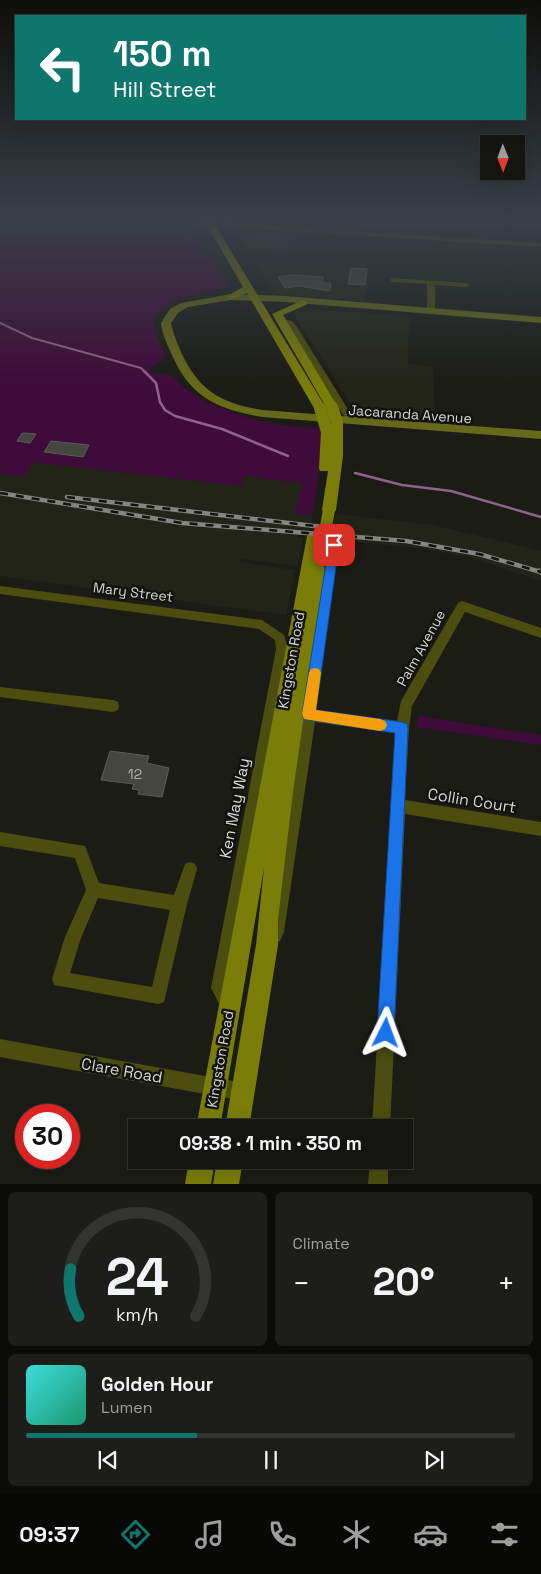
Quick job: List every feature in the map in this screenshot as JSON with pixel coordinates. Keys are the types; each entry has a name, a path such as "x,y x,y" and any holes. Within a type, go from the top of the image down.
{"main road":[{"name":"Kingston Road","path":"239,1119 267,945 268,919 284,792 306,636 324,539 323,510 337,456 326,408 279,317 262,297 249,288 242,275"},
{"path":"232,297 249,288"},
{"name":"Kingston Road","path":"262,297 326,408"},
{"path":"279,317 303,303"},
{"name":"Kingston Road","path":"210,1119 229,1006 324,539"},
{"path":"198,1184 200,1169"},
{"path":"226,1184 228,1169"}],"street":[{"path":"394,280 466,285"},
{"path":"431,283 431,311"},
{"name":"Jacaranda Avenue","path":"262,297 232,297 209,300 179,308 170,314 167,320 170,338 185,371 194,383 220,401 244,410 277,415 288,414 541,435"},
{"path":"262,297 303,303 324,303"},
{"path":"262,297 541,320"},
{"name":"Jacaranda Avenue","path":"209,300 262,297"},
{"name":"Kingston Road","path":"279,317 289,323 294,329 350,419"},
{"name":"Jacaranda Avenue","path":"277,415 287,420 515,437 541,441"},
{"name":"Kingston Road","path":"267,945 276,932 309,714 324,539"},
{"name":"Mary Street","path":"0,590 262,625"},
{"name":"Palm Avenue","path":"402,728 406,705 462,606 541,633"},
{"name":"Ken May Way","path":"229,1006 219,988 282,644 278,635 262,625"},
{"path":"0,692 113,706"},
{"path":"309,714 402,728 381,1119"},
{"name":"Collin Court","path":"398,806 541,830"},
{"path":"0,839 80,851 94,890 73,937 60,979 158,996 179,904 190,869"},
{"path":"94,890 179,904"},
{"name":"Clare Road","path":"0,1048 244,1092"},
{"path":"378,1184 379,1169"}],"shaded area":[{"path":"0,275 222,275 229,287 174,301 158,313 154,321 155,329 165,354 161,361 150,368 153,374 172,375 201,398 220,408 240,415 283,425 321,427 321,461 312,516 294,514 303,483 243,476 240,486 33,462 24,476 0,474"},
{"path":"264,275 368,275 365,301 276,294"},
{"path":"297,308 409,316 408,364 433,367 435,419 363,414 354,410 295,316"},
{"path":"33,462 240,486 243,476 304,483 295,513 312,516 309,532 295,537 303,538 298,566 241,559 239,562 295,570 286,615 0,576 0,474 24,476"},
{"path":"335,514 433,525 541,551 541,581 468,557 419,548 339,540 332,535"},
{"path":"418,716 541,735 541,745 416,727"}],"building":[{"path":"296,275 323,277 322,283 331,283 330,291 299,286 285,288 278,277"},
{"path":"350,275 366,275 365,285 348,284"},
{"path":"22,433 36,434 30,443 17,441"},
{"path":"51,441 89,445 83,457 44,452"},
{"path":"110,751 149,756 147,763 169,768 162,797 138,794 139,790 132,789 134,784 101,780"}],"waterway":[{"path":"0,323 32,338 141,368 156,383 160,402 165,410 175,416 222,429 288,456"},
{"path":"355,473 402,485 451,491 541,517"}],"railway":[{"path":"0,493 182,523 406,541 479,554 541,572 539,571"},
{"path":"67,497 323,527"}],"slow traffic":[{"path":"315,673 309,714 380,725"}],"route":[{"path":"334,545 309,714 402,728 386,1033"}]}
